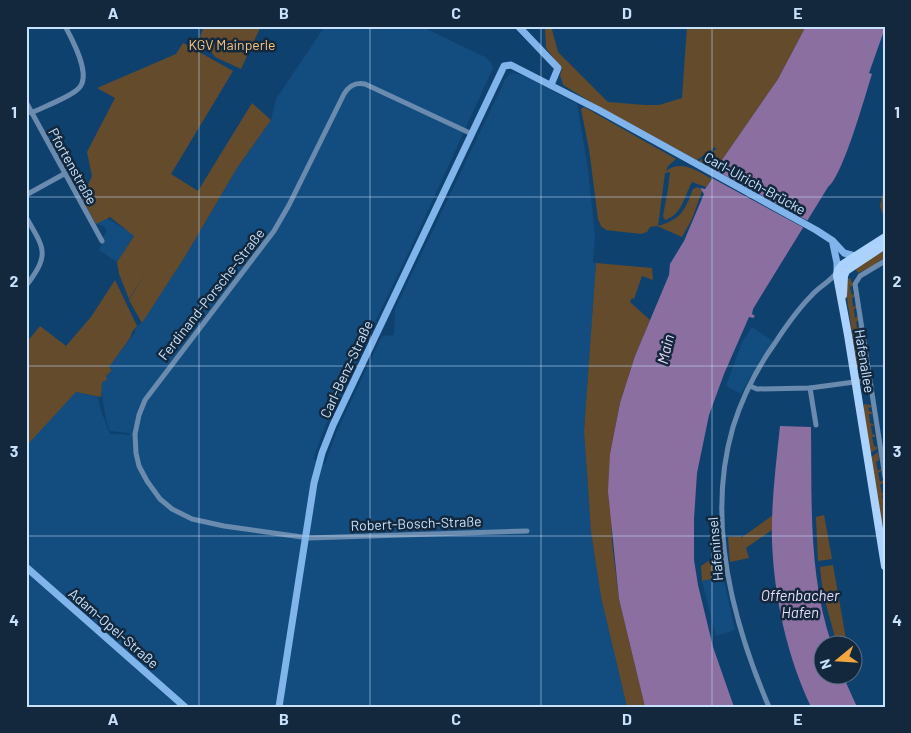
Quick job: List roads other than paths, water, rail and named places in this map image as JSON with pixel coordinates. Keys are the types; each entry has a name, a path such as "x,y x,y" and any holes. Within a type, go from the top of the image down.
{"main road":[{"path":"518,26 558,68 551,85"},
{"name":"Carl-Ulrich-Brücke","path":"505,65 511,64 551,85 816,230 830,239 838,248"},
{"name":"Carl-Benz-Straße","path":"278,707 318,467 330,432 505,65"},
{"path":"842,269 855,256 885,237"},
{"path":"830,239 842,269"},
{"path":"842,269 885,245"},
{"path":"838,248 846,255 855,256"},
{"name":"Hafenallee","path":"838,248 842,269 843,304"},
{"name":"Hafenallee","path":"842,269 838,286 843,304 885,566"},
{"name":"Hafenallee","path":"881,541 885,550"},
{"name":"Adam-Opel-Straße","path":"26,567 185,707"}],"street":[{"path":"31,113 72,93 83,82 83,73 78,54 65,26"},
{"name":"Ferdinand-Porsche-Straße","path":"306,537 200,522 185,517 166,504 147,481 139,466 135,434 142,406 154,386 274,230 290,205 344,94 350,86 358,83 365,84 472,134"},
{"name":"Pfortenstraße","path":"26,102 102,241"},
{"path":"26,196 64,174"},
{"path":"26,216 41,243 43,254 40,267 26,286"},
{"path":"885,261 860,276 855,284 869,380 882,446 885,477"},
{"name":"Hafeninsel","path":"769,707 748,655 726,567 722,530 723,492 728,449 738,413 750,386 770,350 796,313 814,292 842,269"},
{"path":"828,282 838,286"},
{"path":"750,386 757,388 810,388 869,380"},
{"path":"810,388 816,425"},
{"name":"Robert-Bosch-Straße","path":"306,537 527,531"}],"water":[{"name":"Main","path":"806,26 885,26 885,28 869,73 872,74 859,117 840,168 753,309 752,314 755,316 753,318 749,317 724,374 709,415 697,473 694,560 713,647 734,707 645,707 619,599 608,491 610,454 620,403 635,356 669,275 670,264 684,241 704,194 700,188 705,189 712,179 715,170 778,79"},
{"name":"Offenbacher Hafen","path":"780,426 811,427 815,565 824,619 829,636 814,636 814,686 848,686 857,707 811,707 795,667 783,626 773,562 772,527 775,469"}],"park label":[{"name":"KGV Mainperle","path":"232,44"}]}
